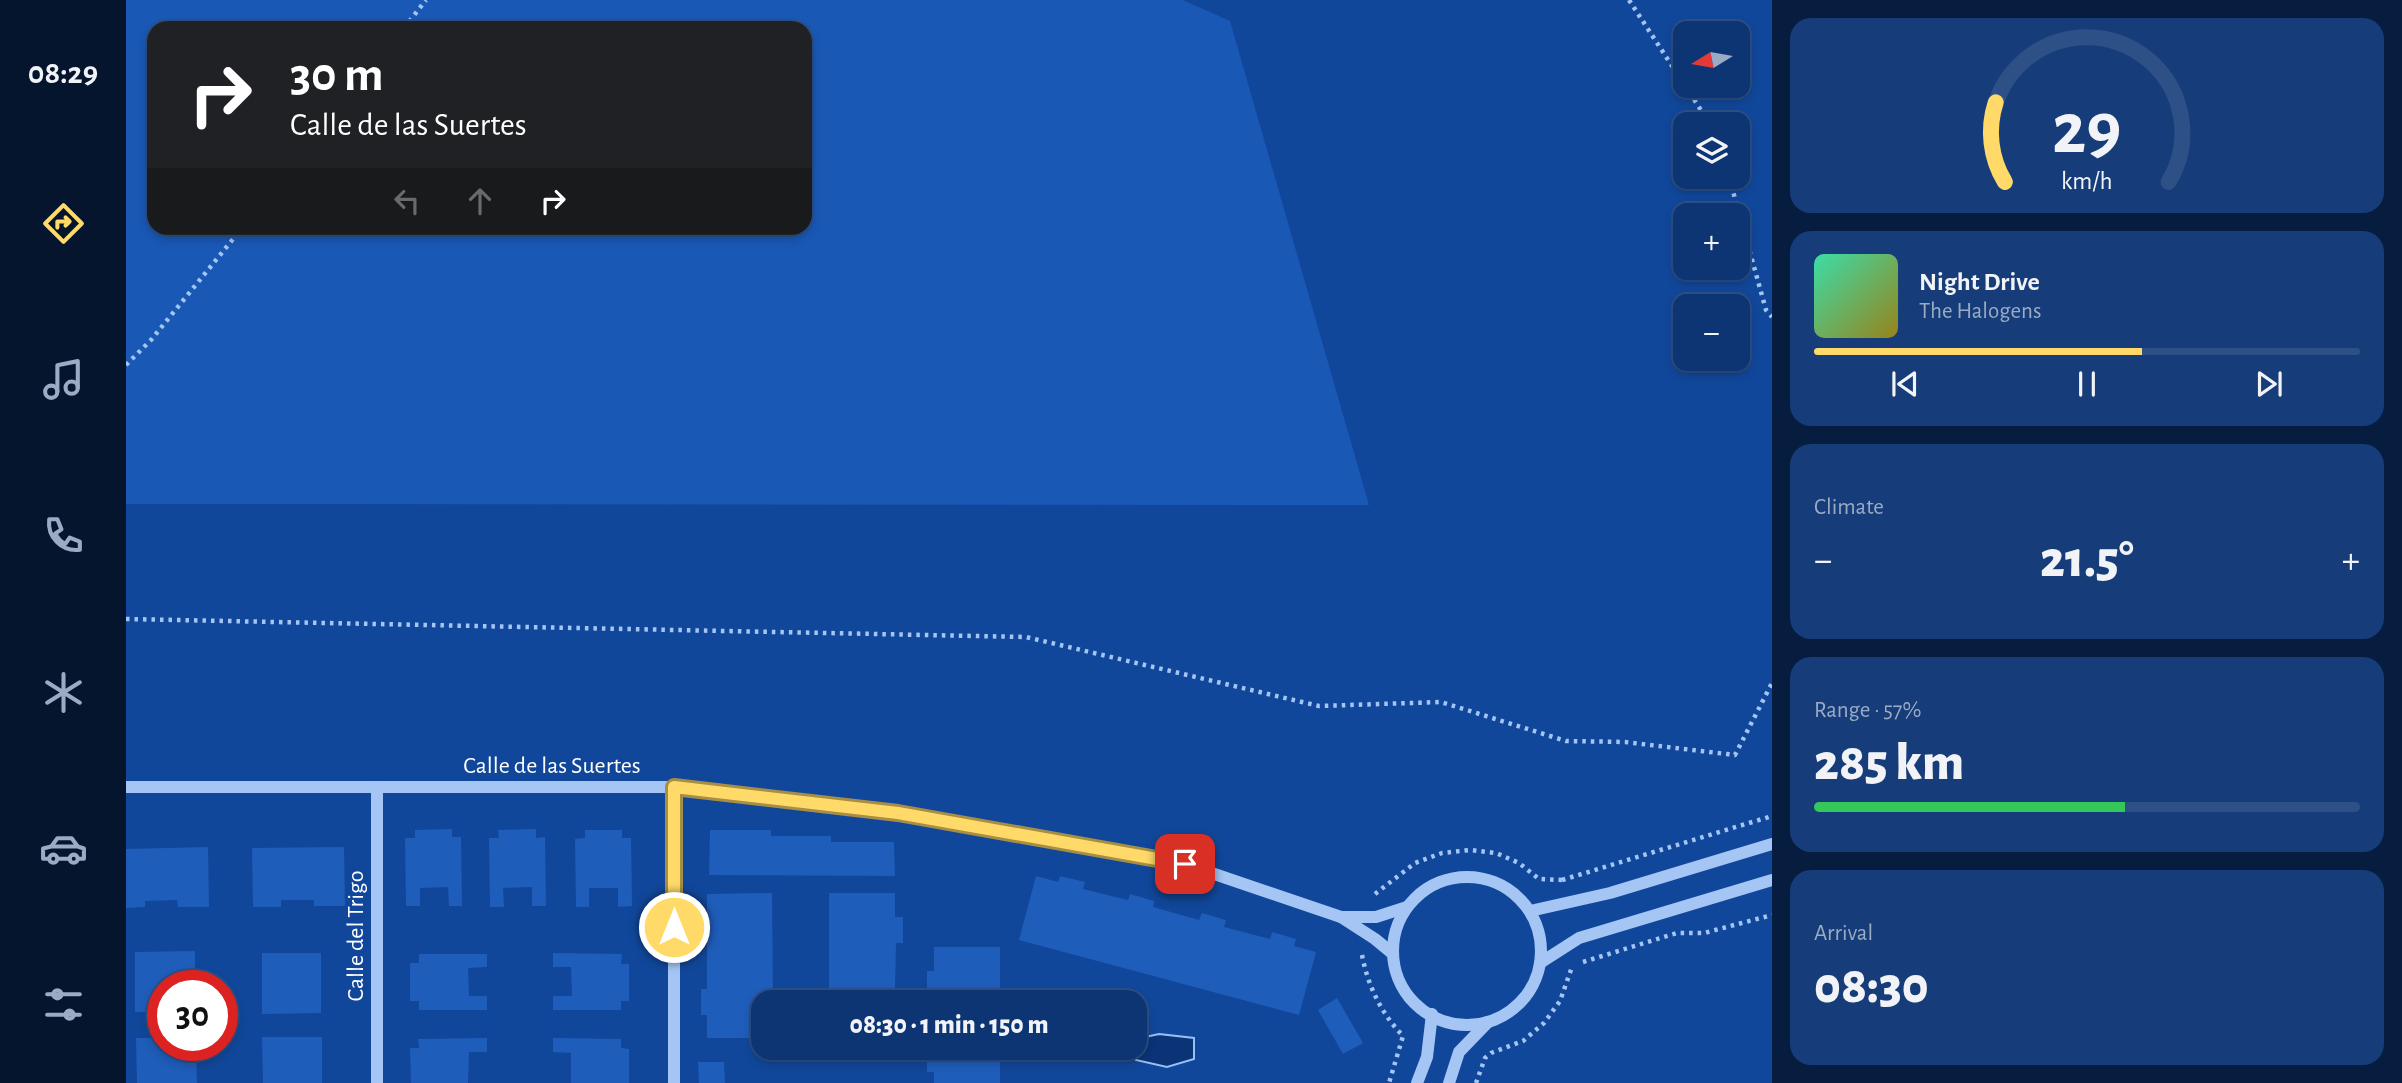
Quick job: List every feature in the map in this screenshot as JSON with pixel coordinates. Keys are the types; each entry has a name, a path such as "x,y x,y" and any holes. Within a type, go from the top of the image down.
{"street":[{"name":"Calle de las Suertes","path":"126,787 674,787 898,813 1185,864 1341,917"},
{"path":"674,787 674,1083"},
{"name":"Calle del Trigo","path":"377,788 377,1083"},
{"path":"1530,911 1610,893 1772,844"},
{"path":"1464,876 1490,880 1513,892 1530,911 1540,936 1540,962 1526,996 1507,1014 1488,1022 1462,1025 1439,1019 1417,1005 1406,993 1395,970 1392,953 1396,929 1407,907 1425,889 1464,876"},
{"path":"1540,962 1579,938 1772,880"},
{"path":"1341,917 1377,917 1407,907"},
{"path":"1341,917 1392,953"},
{"path":"1417,1083 1427,1057 1432,1014"},
{"path":"1449,1083 1459,1052 1488,1022"}],"path":[{"path":"410,21 426,0"},
{"path":"1629,0 1702,112"},
{"path":"1732,189 1766,310 1772,317"},
{"path":"126,365 151,341 236,235"},
{"path":"126,619 1026,637 1319,706 1441,702 1566,741 1625,741 1735,755 1772,683"},
{"path":"1341,917 1357,900 1377,894 1415,863 1442,853 1470,850 1496,853 1520,863 1539,879 1562,880 1772,816"},
{"path":"1562,880 1570,902"},
{"path":"1476,1083 1485,1058 1491,1053 1523,1041 1544,1023 1560,1001 1572,965 1677,933 1704,933 1772,915"},
{"path":"1579,938 1587,960"},
{"path":"1361,951 1365,973 1385,1016 1404,1036 1389,1083"}],"shaded area":[{"path":"126,0 1183,0 1230,21 1369,505 126,504"},
{"path":"1159,1034 1194,1038 1194,1059 1167,1067 1136,1060 1147,1060 1147,1037"}],"building":[{"path":"452,829 452,837 461,837 462,906 449,906 448,887 420,888 420,906 406,906 405,838 415,838 415,830"},
{"path":"536,829 536,838 545,837 546,906 532,906 532,887 503,888 504,907 490,907 489,838 499,838 498,830"},
{"path":"585,830 622,830 622,838 631,838 632,906 618,907 618,888 589,888 589,907 576,907 575,839 585,838"},
{"path":"710,830 771,830 771,836 831,836 831,842 894,842 895,876 709,875"},
{"path":"208,847 209,907 178,907 177,900 145,901 145,907 126,908 126,849"},
{"path":"344,847 345,906 314,906 314,900 281,900 281,907 253,907 252,848"},
{"path":"1036,876 1058,882 1060,876 1085,882 1083,889 1128,900 1130,894 1154,901 1153,907 1199,920 1202,913 1226,920 1224,927 1270,939 1272,932 1296,939 1294,946 1316,952 1299,1015 1019,940"},
{"path":"772,893 773,990 751,990 751,1038 707,1038 707,1015 701,1015 701,989 707,989 707,943 701,943 701,916 707,916 707,894"},
{"path":"829,893 895,893 895,917 903,917 903,943 896,943 895,988 903,990 829,990"},
{"path":"934,947 1000,947 1000,990 927,990 927,971 934,971"},
{"path":"195,951 195,970 147,970 147,1012 135,1012 135,952"},
{"path":"262,953 321,953 321,1013 262,1014"},
{"path":"553,953 622,954 621,964 629,964 629,1001 621,1001 621,1010 553,1010 553,996 572,996 571,967 553,967"},
{"path":"419,954 487,954 487,967 468,968 469,996 487,996 487,1010 419,1010 419,1001 410,1001 410,963 419,963"},
{"path":"1337,998 1363,1043 1343,1054 1318,1010"},
{"path":"262,1037 322,1037 322,1083 263,1083"},
{"path":"136,1038 147,1038 147,1061 196,1061 197,1083 137,1083"},
{"path":"487,1038 487,1052 469,1052 468,1083 411,1083 410,1048 419,1048 418,1039"},
{"path":"553,1038 621,1039 621,1048 629,1049 629,1083 571,1083 571,1053 553,1052"},
{"path":"927,1060 1000,1060 1000,1083 934,1083 934,1072 927,1072"},
{"path":"698,1062 724,1062 725,1083 699,1083"}],"route":[{"path":"674,927 674,787 898,813 1185,864"}]}
